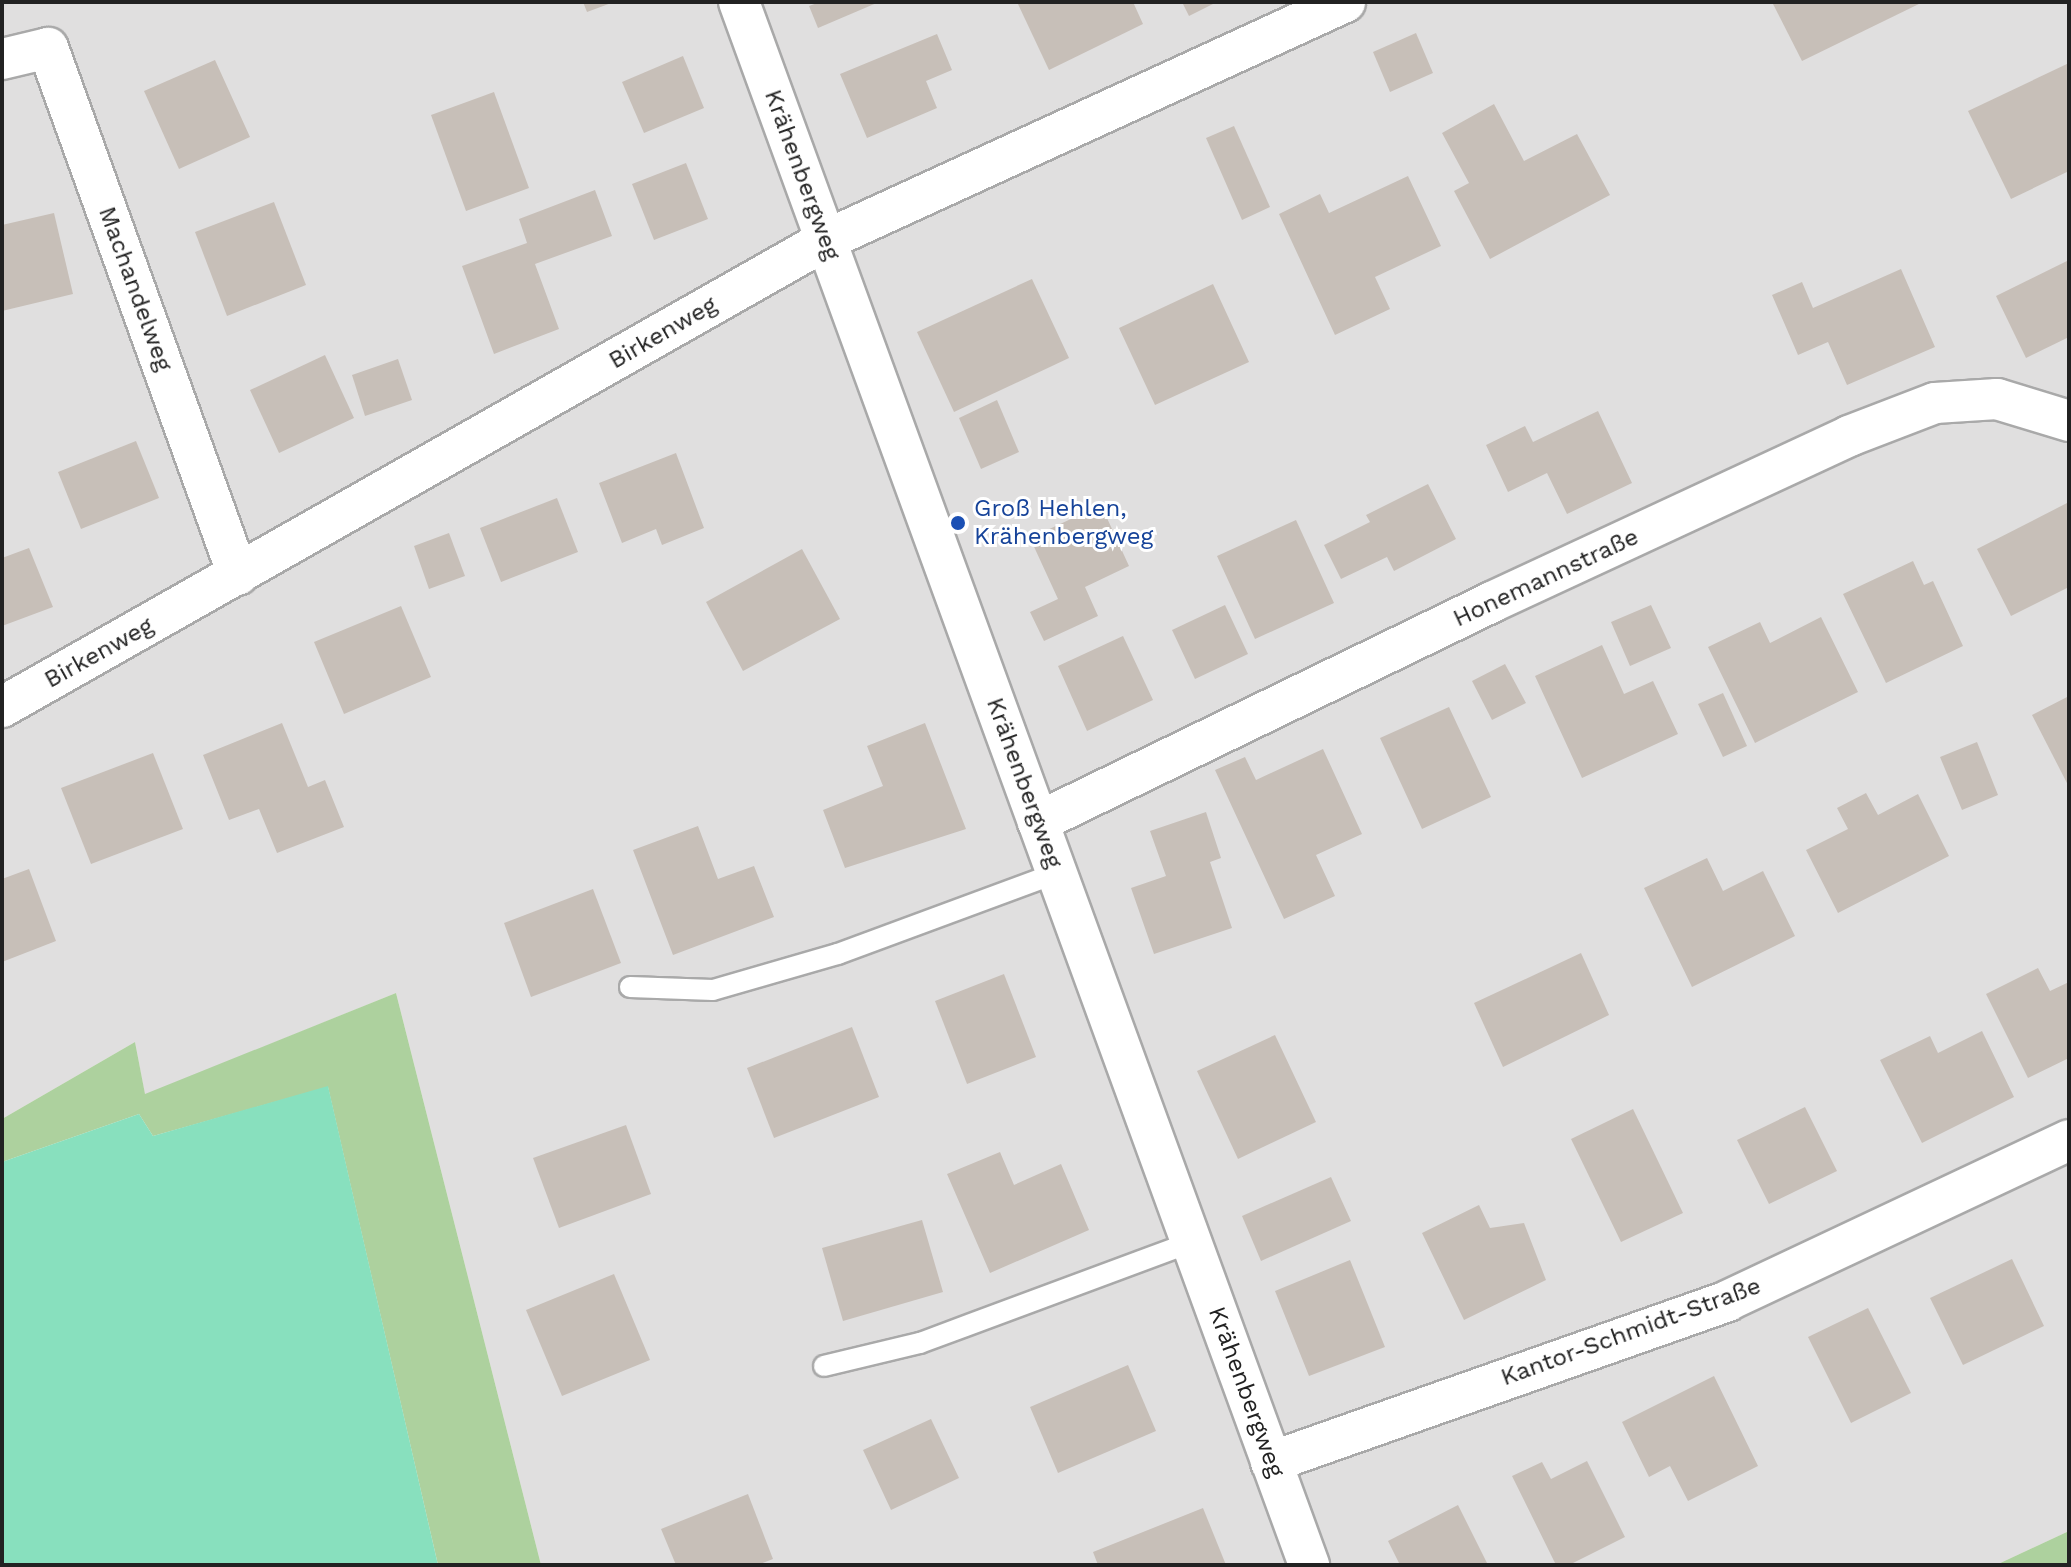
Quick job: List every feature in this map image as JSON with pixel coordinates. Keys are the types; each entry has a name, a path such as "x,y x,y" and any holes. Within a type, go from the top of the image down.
{"street":[{"name":"Krähenbergweg","path":"739,2 1309,1565"},
{"name":"Birkenweg","path":"2,707 826,240 1345,2"},
{"name":"Machandelweg","path":"2,59 48,48 238,575"},
{"name":"Honemannstraße","path":"1038,822 1492,602 1935,403 1997,399 2069,421"},
{"name":"Kantor-Schmidt-Straße","path":"1271,1462 1727,1301 2069,1140"}],"lane":[{"path":"630,987 713,990 838,954 1057,873"},
{"path":"824,1366 920,1343 1191,1242"}],"shaded area":[{"path":"2,2 2069,2 2069,1531 1996,1565 541,1565 396,993 145,1095 135,1042 2,1119"}],"green space":[{"path":"396,993 541,1565 438,1565 328,1087 153,1136 139,1114 2,1162 2,1119 135,1042 145,1094"},
{"path":"328,1086 438,1565 2,1565 2,1162 139,1114 153,1136"},
{"path":"2069,1531 2069,1565 1996,1565"}],"building":[{"path":"583,2 614,2 587,12"},
{"path":"820,2 879,2 818,28 809,6"},
{"path":"1017,2 1133,2 1143,24 1049,70"},
{"path":"1182,2 1217,2 1189,16"},
{"path":"1772,2 1923,2 1802,61"},
{"path":"1416,33 1433,73 1390,92 1373,52"},
{"path":"937,34 952,70 926,81 937,108 867,138 840,74"},
{"path":"683,56 704,108 644,133 622,82"},
{"path":"215,60 250,137 179,169 144,91"},
{"path":"2069,63 2069,171 2011,199 1968,111"},
{"path":"494,92 529,188 466,211 431,115"},
{"path":"1494,104 1524,161 1577,134 1610,195 1490,259 1454,191 1469,183 1442,133"},
{"path":"1234,126 1270,207 1242,220 1206,138"},
{"path":"686,163 708,219 654,240 632,184"},
{"path":"1408,176 1441,246 1375,277 1390,309 1335,335 1279,214 1320,194 1329,213"},
{"path":"595,190 612,236 535,264 559,329 494,354 462,266 527,243 519,219"},
{"path":"274,202 306,285 227,316 195,232"},
{"path":"54,213 73,294 2,311 2,225"},
{"path":"2069,260 2069,337 2026,358 1996,296"},
{"path":"1901,269 1935,347 1847,385 1828,342 1798,355 1772,295 1802,282 1813,308"},
{"path":"1032,279 1069,358 954,412 917,332"},
{"path":"1213,284 1249,362 1155,405 1119,328"},
{"path":"325,355 354,418 279,453 250,390"},
{"path":"398,359 412,400 365,416 352,375"},
{"path":"997,400 1019,452 981,469 959,418"},
{"path":"1598,411 1632,483 1567,514 1547,473 1508,492 1486,445 1525,426 1533,442"},
{"path":"136,441 159,498 81,529 58,472"},
{"path":"676,453 704,528 662,545 656,529 622,543 599,483"},
{"path":"1428,484 1456,539 1394,571 1387,557 1341,579 1324,545 1370,522 1366,515"},
{"path":"557,498 578,552 501,582 480,528"},
{"path":"2069,502 2069,587 2011,616 1977,549"},
{"path":"1101,505 1129,566 1085,587 1098,616 1044,641 1030,612 1058,599 1030,538"},
{"path":"1296,520 1334,603 1255,639 1217,556"},
{"path":"449,533 465,576 429,589 414,546"},
{"path":"29,548 53,607 2,626 2,558"},
{"path":"802,549 840,619 743,671 706,602"},
{"path":"1913,561 1924,585 1933,581 1963,646 1886,683 1843,594"},
{"path":"1225,605 1248,654 1195,679 1172,630"},
{"path":"1651,605 1671,648 1630,666 1611,622"},
{"path":"401,606 431,677 344,714 314,642"},
{"path":"1821,617 1858,692 1755,743 1708,647 1760,622 1770,643"},
{"path":"1123,636 1153,700 1087,731 1058,666"},
{"path":"1602,645 1624,694 1653,681 1678,734 1582,778 1535,676"},
{"path":"1505,664 1526,703 1492,720 1472,681"},
{"path":"1723,693 1747,746 1723,757 1698,704"},
{"path":"2069,696 2069,787 2032,715"},
{"path":"1449,707 1491,797 1422,829 1380,738"},
{"path":"282,723 308,787 325,780 344,827 277,853 259,809 229,820 203,755"},
{"path":"925,723 966,829 845,868 823,810 883,786 867,746"},
{"path":"1977,742 1998,795 1962,810 1940,757"},
{"path":"1323,749 1362,834 1316,855 1335,896 1284,919 1215,770 1245,757 1256,780"},
{"path":"153,753 183,829 91,864 61,788"},
{"path":"1866,793 1878,815 1918,794 1949,856 1838,913 1806,850 1848,829 1837,808"},
{"path":"1206,812 1221,858 1210,862 1232,928 1154,954 1131,888 1166,876 1150,831"},
{"path":"698,826 718,879 754,866 774,917 673,955 633,850"},
{"path":"1707,858 1723,891 1763,871 1795,936 1692,987 1644,888"},
{"path":"29,869 56,941 2,962 2,879"},
{"path":"593,889 621,963 531,997 504,923"},
{"path":"1581,953 1609,1015 1503,1067 1474,1003"},
{"path":"2038,968 2050,991 2069,982 2069,1058 2028,1078 1986,994"},
{"path":"1004,974 1036,1057 967,1084 935,1001"},
{"path":"852,1027 879,1097 774,1138 747,1068"},
{"path":"1982,1031 2014,1097 1922,1143 1880,1060 1930,1036 1938,1053"},
{"path":"1275,1035 1316,1122 1238,1159 1197,1071"},
{"path":"1805,1107 1837,1171 1769,1204 1737,1140"},
{"path":"1633,1109 1683,1213 1621,1242 1571,1139"},
{"path":"626,1125 651,1194 559,1228 533,1158"},
{"path":"1000,1152 1014,1185 1061,1164 1089,1230 990,1273 947,1174"},
{"path":"1331,1177 1351,1221 1261,1261 1242,1216"},
{"path":"1479,1205 1490,1228 1524,1223 1546,1280 1464,1320 1422,1233"},
{"path":"922,1220 943,1292 843,1321 822,1248"},
{"path":"2012,1259 2044,1326 1963,1365 1930,1298"},
{"path":"1350,1260 1385,1347 1309,1376 1275,1291"},
{"path":"614,1274 650,1360 562,1396 526,1310"},
{"path":"1868,1308 1911,1393 1851,1423 1808,1337"},
{"path":"1128,1365 1156,1431 1058,1473 1030,1407"},
{"path":"1714,1376 1758,1466 1688,1501 1670,1466 1649,1477 1622,1422"},
{"path":"931,1419 959,1478 891,1510 863,1450"},
{"path":"1587,1461 1625,1537 1569,1565 1556,1565 1512,1476 1542,1462 1551,1479"},
{"path":"748,1494 773,1559 757,1565 676,1565 661,1529"},
{"path":"1458,1505 1488,1565 1400,1565 1388,1541"},
{"path":"1203,1508 1226,1565 1098,1565 1093,1552"}],"place":[{"name":"Groß Hehlen, Krähenbergweg","path":"958,523"}]}
